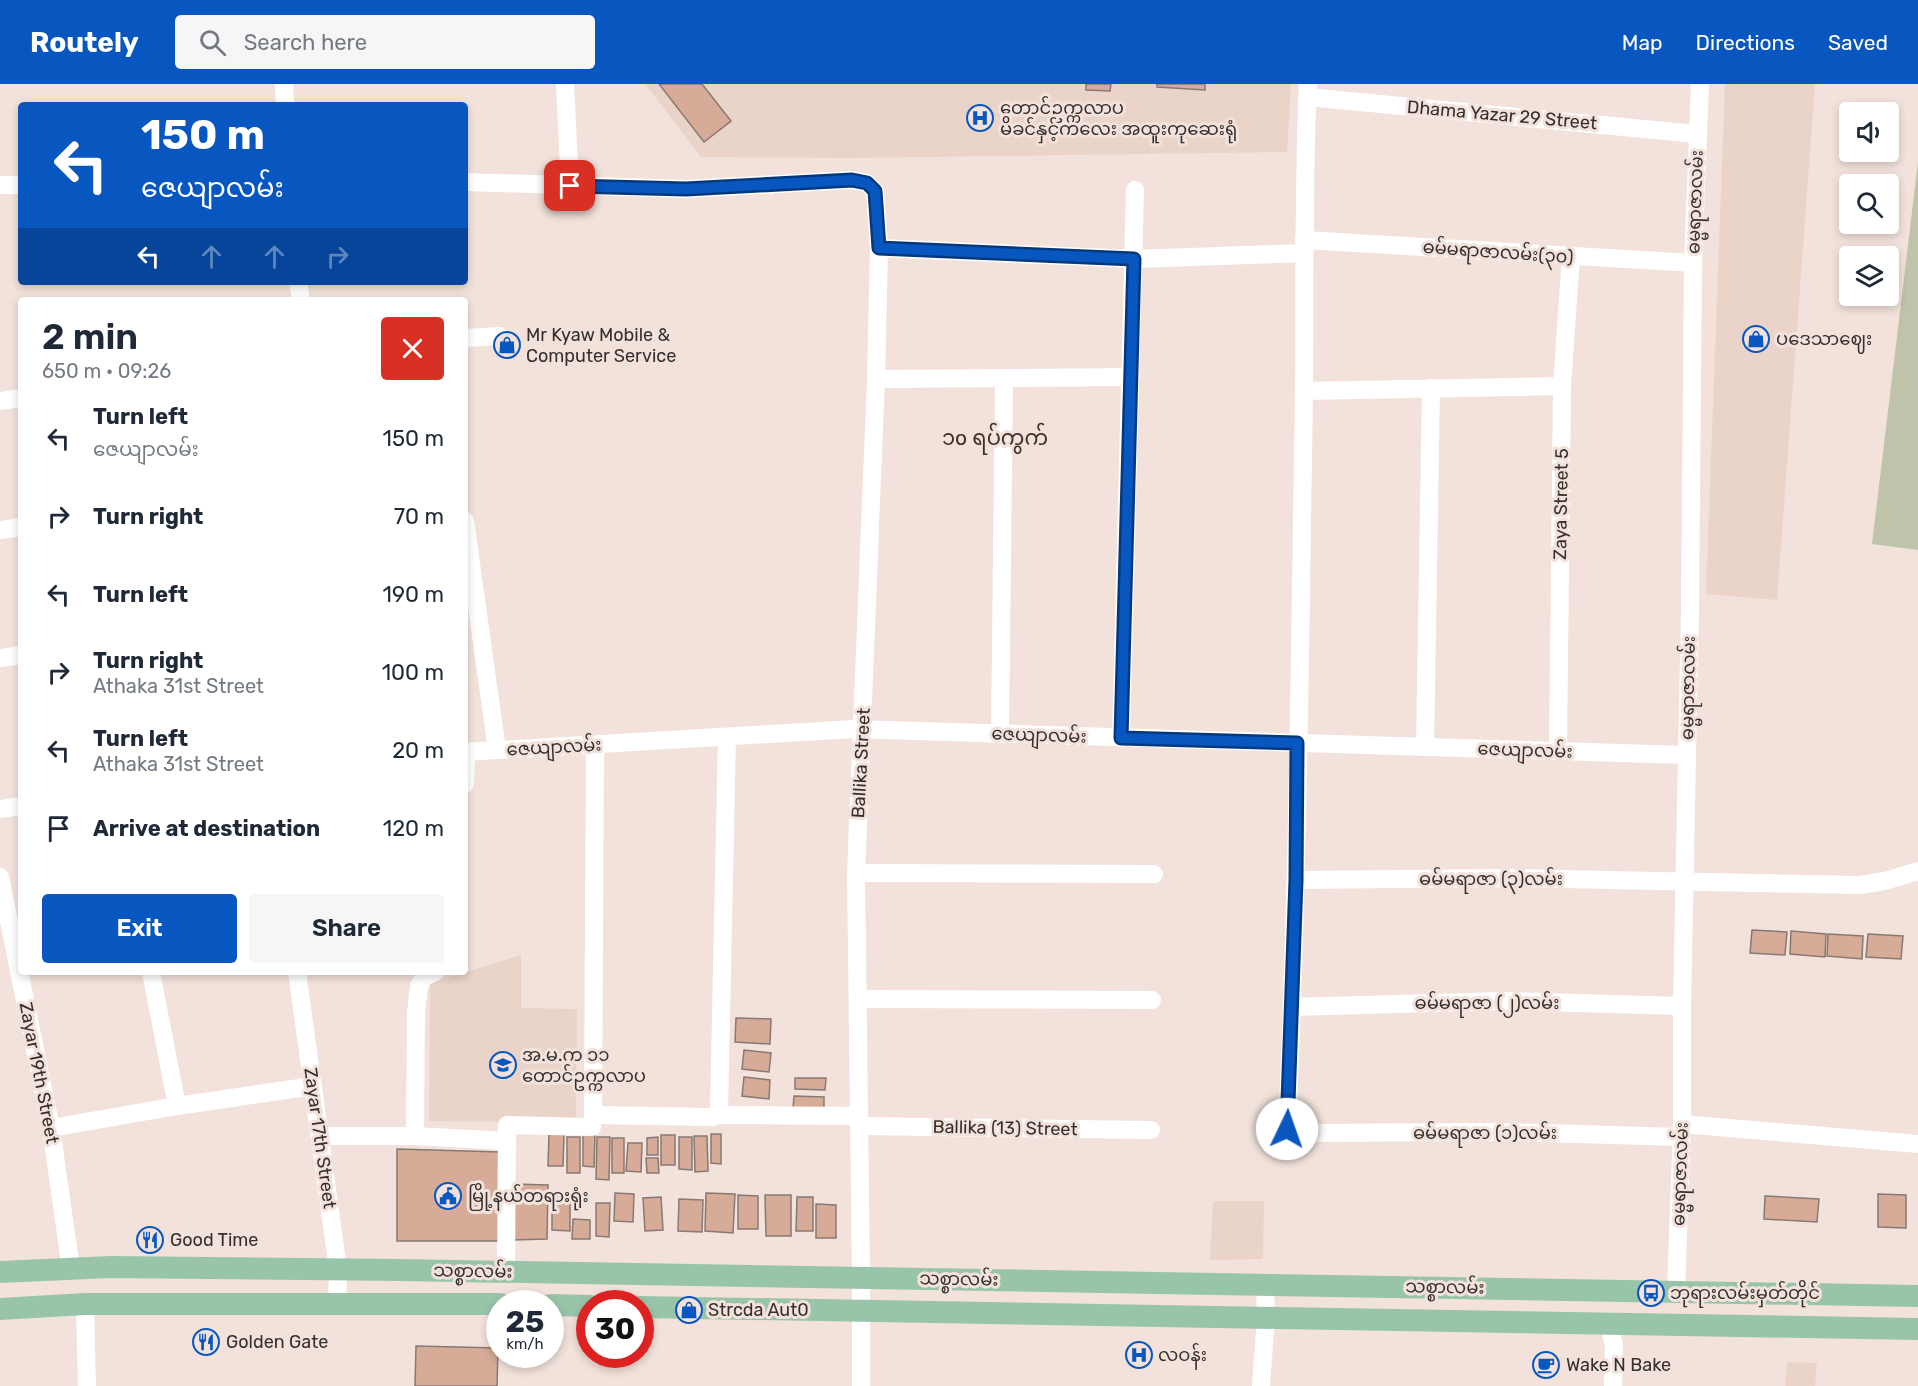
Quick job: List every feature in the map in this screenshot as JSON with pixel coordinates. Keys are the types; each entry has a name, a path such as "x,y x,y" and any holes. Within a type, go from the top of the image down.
{"main road":[{"name":"သစ္စာလမ်း","path":"0,1272 111,1267 338,1269 1265,1283 1918,1296"},
{"path":"458,1271 458,1304"},
{"name":"သစ္စာလမ်း","path":"0,1309 85,1304 486,1304"},
{"name":"သစ္စာလမ်း","path":"654,1307 1918,1329"}],"street":[{"path":"284,84 285,102"},
{"path":"565,84 570,186"},
{"name":"ဓမ္မရာဇာလမ်း","path":"1676,1292 1682,1130 1693,263 1700,84"},
{"path":"1293,1007 1308,91"},
{"name":"Dhama Yazar 29 Street","path":"1308,91 1697,134"},
{"name":"Ballika Street","path":"468,182 686,189 852,180 867,183 875,191 879,248 876,379 856,873 861,1386"},
{"path":"0,185 18,185"},
{"path":"1121,738 1135,190"},
{"name":"ဓမ်မရာဇာလမ်း(၃၀)","path":"879,248 1134,259 1304,247 1571,256 1693,263"},
{"name":"Zaya Street 5","path":"1558,752 1562,386 1571,256"},
{"path":"468,338 499,336"},
{"path":"876,379 1131,377"},
{"path":"1000,734 1004,379"},
{"path":"1304,391 1562,386"},
{"path":"1425,747 1431,388"},
{"path":"0,401 18,398"},
{"path":"0,530 18,527"},
{"path":"468,542 497,750"},
{"path":"0,658 18,655"},
{"name":"ဇေယျာလမ်း","path":"468,752 854,729 1686,755"},
{"path":"717,1115 719,1109 727,737"},
{"path":"506,1272 507,1125 592,1126 595,745"},
{"path":"0,809 18,806"},
{"name":"ဓမ်မရာဇာ (၃)လမ်း","path":"1296,880 1506,878 1860,885 1885,881 1918,871"},
{"path":"856,873 1154,874"},
{"name":"Zayar 19th Street","path":"0,877 18,966"},
{"name":"Zayar 19th Street","path":"20,975 51,1128 71,1269"},
{"path":"152,975 177,1106"},
{"name":"Zayar 17th Street","path":"297,975 338,1269 337,1304"},
{"path":"415,1136 416,1013 419,986 424,978 430,975"},
{"path":"858,999 1152,1000"},
{"name":"ဓမ်မရာဇာ (၂)လမ်း","path":"1293,1007 1504,1001 1682,1006"},
{"name":"ဓမ်မရာဇာ (၁)လမ်း","path":"1293,1007 1287,1129 1290,1133 1682,1130 1918,1144"},
{"path":"51,1128 313,1086"},
{"name":"Ballika (13) Street","path":"593,1115 713,1117 717,1115 1151,1130"},
{"path":"320,1136 415,1136 507,1141"},
{"path":"1262,1386 1266,1318 1265,1283"},
{"path":"85,1304 87,1386"},
{"path":"1608,1322 1614,1345 1613,1386"}],"shaded area":[{"name":"တောင်ဥက္ကလာပ မိခင်နှင့်ကလေး အထူးကုဆေးရုံ","path":"645,84 1291,84 1287,152 852,158 701,157"},
{"name":"ပဒေသာဈေး","path":"1725,84 1815,84 1777,600 1706,594"},
{"name":"အ.မ.က ၁၁ တောင်ဥက္ကလာပ","path":"521,955 521,1008 577,1009 576,1123 429,1121 430,983 456,975 468,975 468,971"},
{"path":"1213,1201 1264,1201 1263,1259 1210,1260"},
{"path":"1787,1362 1817,1363 1815,1386 1785,1386"}],"green space":[{"path":"1918,162 1918,550 1872,544"}],"building":[{"path":"659,84 702,84 731,121 704,142"},
{"path":"1086,84 1111,84 1110,91 1086,90"},
{"path":"1157,84 1205,84 1205,90 1157,87"},
{"path":"1752,930 1787,932 1785,955 1750,953"},
{"path":"1791,931 1826,934 1825,957 1790,954"},
{"path":"1828,934 1863,936 1862,959 1827,956"},
{"path":"1868,934 1903,936 1901,959 1866,957"},
{"path":"736,1018 771,1019 770,1044 735,1042"},
{"path":"744,1050 771,1053 769,1072 742,1069"},
{"path":"744,1077 770,1080 769,1099 742,1096"},
{"path":"795,1078 826,1078 825,1090 795,1089"},
{"path":"794,1096 824,1097 824,1109 793,1108"},
{"path":"549,1134 564,1134 563,1166 548,1166"},
{"path":"583,1134 595,1135 594,1167 583,1166"},
{"path":"711,1134 721,1134 721,1164 711,1163"},
{"path":"661,1135 675,1135 675,1165 661,1165"},
{"path":"694,1136 707,1136 708,1171 695,1172"},
{"path":"567,1137 580,1137 580,1173 567,1173"},
{"path":"597,1137 610,1137 609,1180 596,1179"},
{"path":"658,1137 658,1155 647,1155 647,1138"},
{"path":"679,1137 692,1137 692,1170 679,1169"},
{"path":"612,1138 624,1138 624,1173 612,1173"},
{"path":"628,1143 642,1143 641,1172 626,1171"},
{"name":"မြို့နယ်တရားရုံး","path":"397,1149 500,1152 498,1241 397,1241"},
{"path":"646,1158 658,1158 659,1173 647,1173"},
{"path":"513,1184 548,1185 547,1239 512,1240"},
{"path":"615,1193 634,1194 633,1222 614,1221"},
{"path":"706,1193 735,1194 733,1233 705,1231"},
{"path":"552,1194 570,1195 570,1231 552,1230"},
{"path":"1878,1194 1906,1195 1906,1228 1878,1227"},
{"path":"738,1195 758,1196 758,1229 738,1229"},
{"path":"765,1195 791,1195 791,1236 766,1236"},
{"path":"1765,1196 1819,1199 1817,1222 1764,1219"},
{"path":"661,1197 663,1230 645,1231 643,1198"},
{"path":"797,1197 813,1197 813,1231 796,1231"},
{"path":"679,1199 703,1200 702,1232 678,1231"},
{"path":"596,1203 610,1203 609,1237 596,1236"},
{"path":"816,1204 836,1205 836,1238 816,1238"},
{"path":"573,1219 590,1220 590,1239 572,1239"},
{"path":"416,1346 486,1348 486,1368 497,1368 497,1386 415,1386"}],"place":[{"name":"တောင်ဥက္ကလာပ မိခင်နှင့်ကလေး အထူးကုဆေးရုံ","path":"980,118"},
{"name":"ပဒေသာဈေး","path":"1756,339"},
{"name":"Mr Kyaw Mobile & Computer Service","path":"507,345"},
{"name":"အ.မ.က ၁၁ တောင်ဥက္ကလာပ","path":"503,1065"},
{"name":"မြို့နယ်တရားရုံး","path":"448,1196"},
{"name":"Good Time","path":"150,1240"},
{"name":"ဘုရားလမ်းမှတ်တိုင်","path":"1651,1293"},
{"name":"Strcda Aut0","path":"689,1310"},
{"name":"Golden Gate","path":"206,1342"},
{"name":"လဝန်း","path":"1139,1355"},
{"name":"Wake N Bake","path":"1546,1365"}],"district":[{"name":"၁o ရပ်ကွက်","path":"995,438"}],"route":[{"path":"570,186 686,189 852,180 867,183 875,191 879,248 1134,259 1121,738 1297,743 1293,1007 1287,1129"}]}
